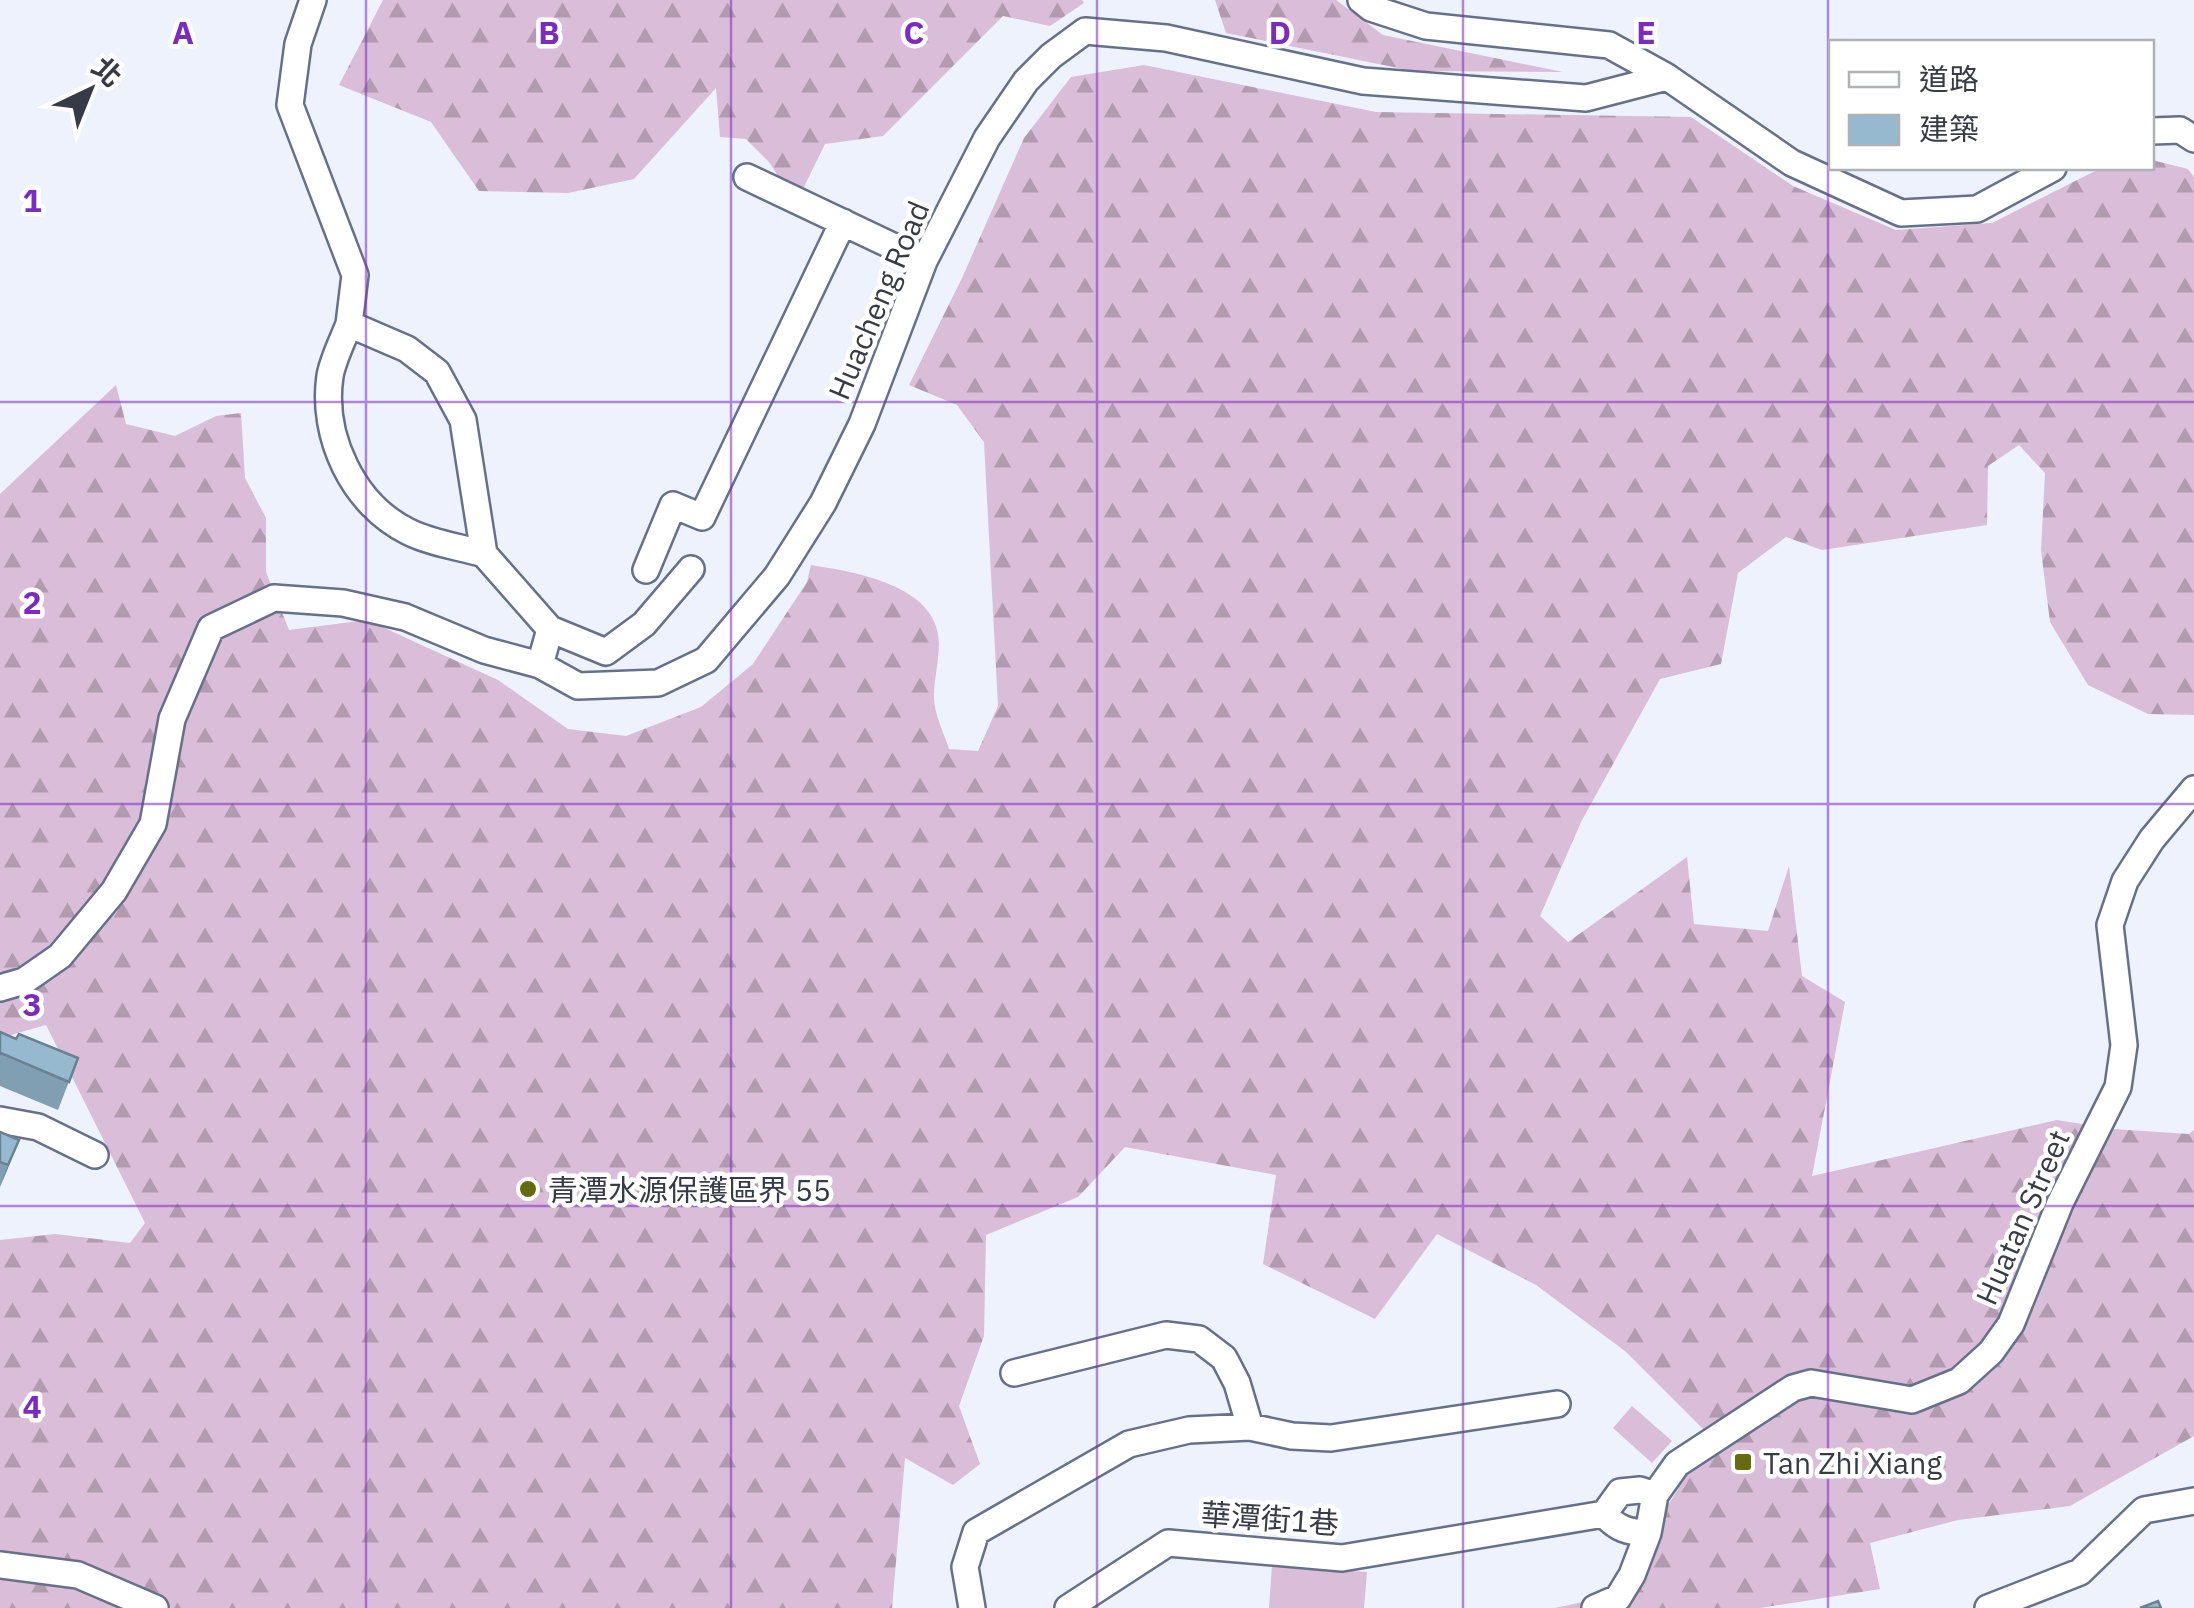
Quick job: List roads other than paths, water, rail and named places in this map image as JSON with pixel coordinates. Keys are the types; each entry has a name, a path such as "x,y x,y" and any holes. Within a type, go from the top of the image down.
{"street":[{"path":"314,0 298,44 290,104 355,276 349,324 330,376 332,430 344,468 371,505 409,532 484,554 550,629 606,652 644,624 691,569"},
{"path":"1361,0 1371,8 1426,26 1610,45 1667,77 1792,162 1901,213 1977,209 2050,170"},
{"name":"Huacheng Road","path":"0,988 24,981 60,956 114,891 153,824 172,718 211,628 274,598 343,602 404,618 484,650 540,665 578,686 658,683 706,660 777,576 823,502 862,424 924,260 987,138 1026,81 1085,31 1166,38 1363,81 1418,86 1586,98 1667,77"},
{"path":"2154,130 2180,130 2194,139"},
{"path":"747,176 924,260"},
{"path":"646,570 673,505 702,517 843,222"},
{"path":"349,324 407,349 437,372 463,420 484,554"},
{"path":"540,665 550,629"},
{"name":"Huatan Street","path":"1595,1608 1618,1598 1632,1575 1648,1533 1655,1495 1676,1464 1793,1388 1810,1383 1912,1400 1959,1382 1991,1352 2011,1324 2060,1203 2118,1087 2124,1045 2110,924 2125,881 2152,839 2194,789"},
{"path":"0,1120 38,1127 95,1155"},
{"path":"1014,1374 1166,1335 1199,1340 1224,1358 1237,1382 1250,1427"},
{"path":"972,1608 965,1567 976,1532 1129,1444 1189,1430 1250,1427 1292,1436 1331,1438 1557,1404"},
{"name":"華潭街1巷","path":"1068,1608 1168,1543 1342,1558 1604,1514 1620,1492 1640,1490 1655,1495"},
{"path":"1988,1608 2080,1572 2144,1510 2194,1500"},
{"path":"1604,1514 1614,1526 1628,1532 1648,1533"},
{"path":"0,1565 78,1575 155,1608"}],"place":[{"name":"青潭水源保護區界 55","path":"528,1189"},
{"name":"Tan Zhi Xiang","path":"1743,1462"}]}
